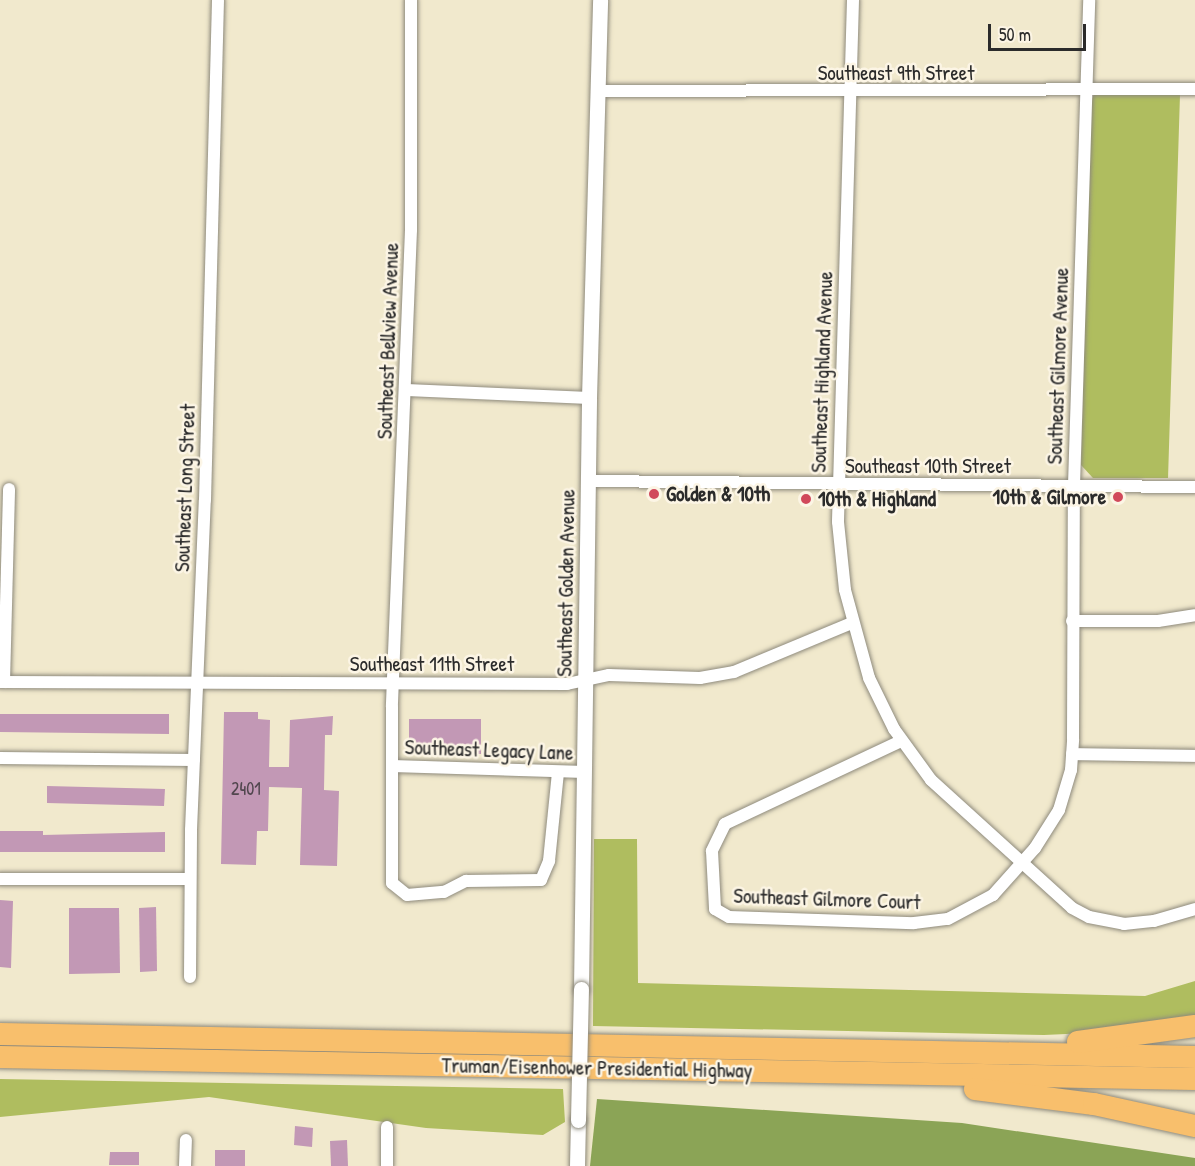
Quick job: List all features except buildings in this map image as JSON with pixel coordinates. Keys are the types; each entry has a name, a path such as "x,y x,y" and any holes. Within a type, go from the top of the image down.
{"highway":[{"path":"0,1018 154,1027 242,1039"},
{"path":"923,1052 1091,1041 1195,1026"},
{"name":"Truman/Eisenhower Presidential Highway","path":"0,1034 1195,1056"},
{"name":"Truman/Eisenhower Presidential Highway","path":"0,1057 1195,1079"},
{"path":"777,1071 885,1085 1029,1094 1129,1110 1195,1126"}],"street":[{"name":"Southeast Long Street","path":"190,977 190,879 205,500 218,0"},
{"name":"Southeast Bellview Avenue","path":"411,0 407,390 392,766 392,883 407,895 444,892 465,881 541,880 549,861 558,772"},
{"name":"Southeast Golden Avenue","path":"577,1166 585,772 589,398 600,0"},
{"name":"Southeast Highland Avenue","path":"853,0 838,485 840,555 852,623 869,678 901,741 950,800 1072,908 1089,917 1139,924 1195,909"},
{"name":"Southeast Gilmore Avenue","path":"1021,863 1059,810 1072,754 1074,485 1089,0"},
{"name":"Southeast 9th Street","path":"597,91 851,93 1195,89"},
{"path":"407,390 589,398"},
{"name":"Southeast 10th Street","path":"588,481 1195,487"},
{"path":"2,682 9,489"},
{"path":"1072,621 1158,621 1195,615"},
{"name":"Southeast 11th Street","path":"2,682 396,684 586,681 609,675 719,677 852,623"},
{"name":"Southeast Gilmore Court","path":"901,741 725,824 712,851 715,909 729,916 935,922 977,907 993,895 1021,863"},
{"path":"1072,754 1195,756"},
{"path":"0,758 194,760"},
{"name":"Southeast Legacy Lane","path":"392,766 585,772"},
{"path":"0,879 190,879"},
{"path":"387,1126 387,1166"},
{"path":"185,1166 186,1140"}],"green space":[{"path":"1094,95 1180,95 1168,478 1093,478 1081,465 1091,100"},
{"path":"594,839 637,839 638,983 1145,996 1195,981 1195,1018 1110,1032 1044,1035 593,1026"},
{"path":"0,1079 563,1089 565,1122 543,1135 426,1128 209,1097 0,1117"},
{"path":"597,1099 962,1123 1195,1158 1195,1166 590,1166"}],"place":[{"name":"Golden & 10th","path":"654,494"},
{"name":"10th & Gilmore","path":"1118,497"},
{"name":"10th & Highland","path":"806,499"}]}
